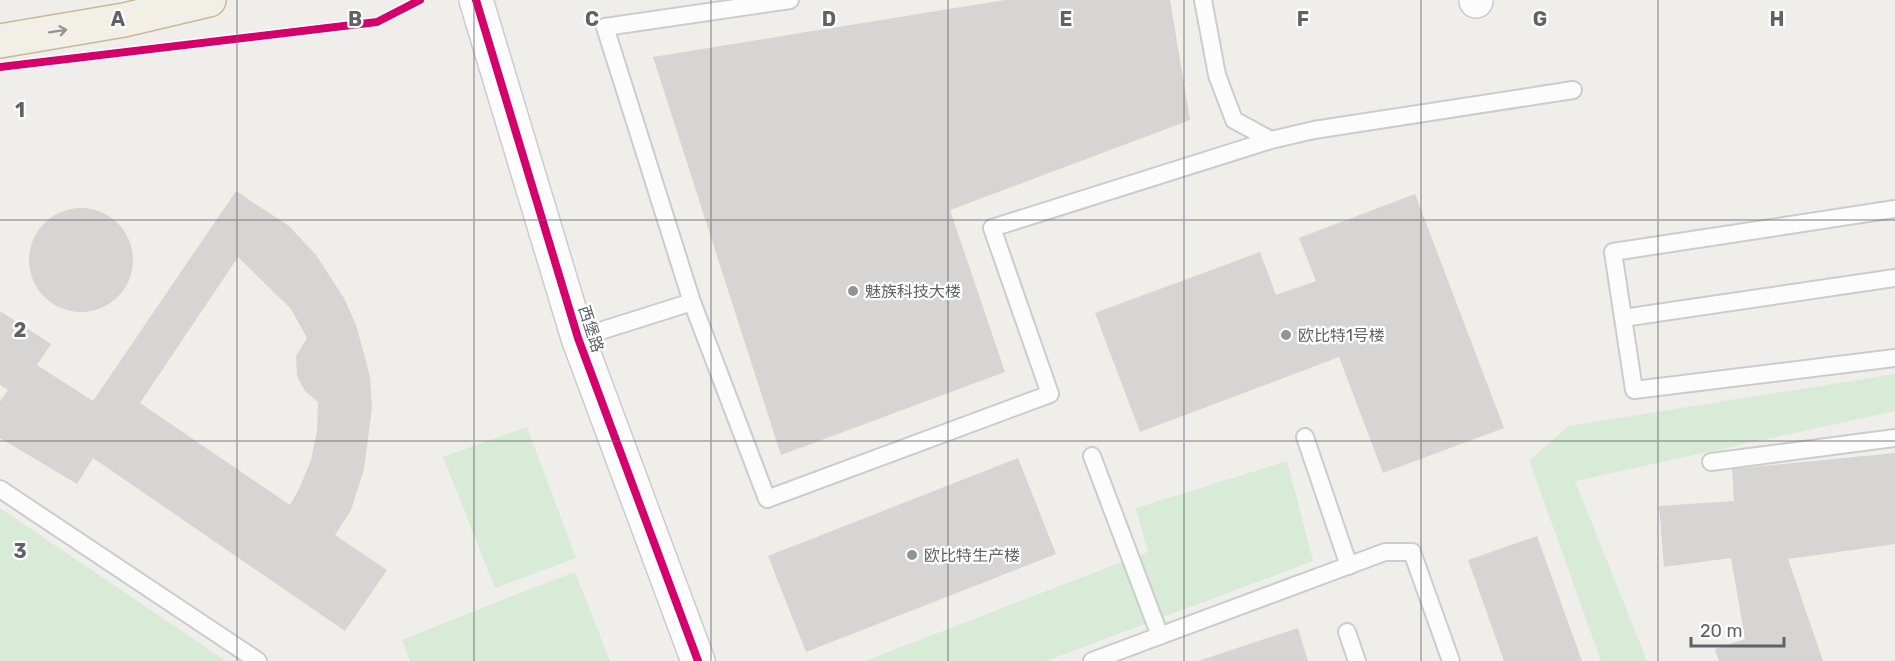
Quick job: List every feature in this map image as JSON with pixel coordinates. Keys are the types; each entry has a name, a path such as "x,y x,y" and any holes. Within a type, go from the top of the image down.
{"highway":[{"path":"0,41 124,20 209,0"}],"street":[{"name":"西堡路","path":"476,0 578,338 698,661"}],"lane":[{"path":"790,0 604,27 692,302 766,498 1050,394 992,228 1271,140 1314,130 1573,90"},
{"path":"1203,0 1217,75 1234,120 1271,140"},
{"path":"1895,209 1613,252 1634,390 1895,358"},
{"path":"1623,318 1895,278"},
{"path":"578,338 692,302"},
{"path":"1305,437 1349,566"},
{"path":"1711,462 1895,438"},
{"path":"1092,456 1160,636"},
{"path":"0,489 258,661"},
{"path":"1092,661 1385,552 1412,552 1451,661"},
{"path":"1347,632 1357,661"}],"green space":[{"path":"1895,374 1895,411 1575,481 1647,661 1601,661 1529,460 1569,426"},
{"path":"527,427 576,558 495,588 443,457"},
{"path":"1287,461 1313,561 1046,661 865,661 1148,552 1136,508"},
{"path":"0,508 226,661 0,661"},
{"path":"575,572 610,661 410,661 402,640"}],"building":[{"name":"魅族科技大楼","path":"1005,0 1170,0 1190,120 950,210 1005,372 781,455 653,57"},
{"path":"236,191 289,226 316,255 344,298 356,325 370,377 372,408 364,469 351,510 335,535 387,570 345,631 93,458 77,484 0,438 0,401 8,390 0,385 0,311 51,344 37,365 93,401","holes":["238,257 291,309 307,338 296,356 297,376 305,391 318,402 317,432 311,460 290,505 140,403"]},
{"name":"欧比特1号楼","path":"1415,194 1504,428 1383,473 1339,357 1140,432 1095,313 1260,252 1276,295 1316,281 1299,238"},
{"path":"81,208 101,212 118,223 129,240 133,260 129,280 118,297 101,308 81,312 61,308 44,297 33,280 29,260 33,240 44,223 61,212"},
{"path":"1895,453 1895,544 1788,559 1823,661 1719,661 1715,649 1745,639 1731,558 1664,567 1659,506 1734,501 1732,469"},
{"name":"欧比特生产楼","path":"1018,458 1056,554 806,652 768,556"},
{"path":"1537,536 1582,661 1504,661 1468,560"},
{"path":"1298,628 1308,661 1198,661"}],"cycle path":[{"path":"0,67 377,22 420,0"},
{"path":"476,0 578,338 698,661"}],"place":[{"name":"魅族科技大楼","path":"853,291"},
{"name":"欧比特1号楼","path":"1286,335"},
{"name":"欧比特生产楼","path":"912,555"}]}
